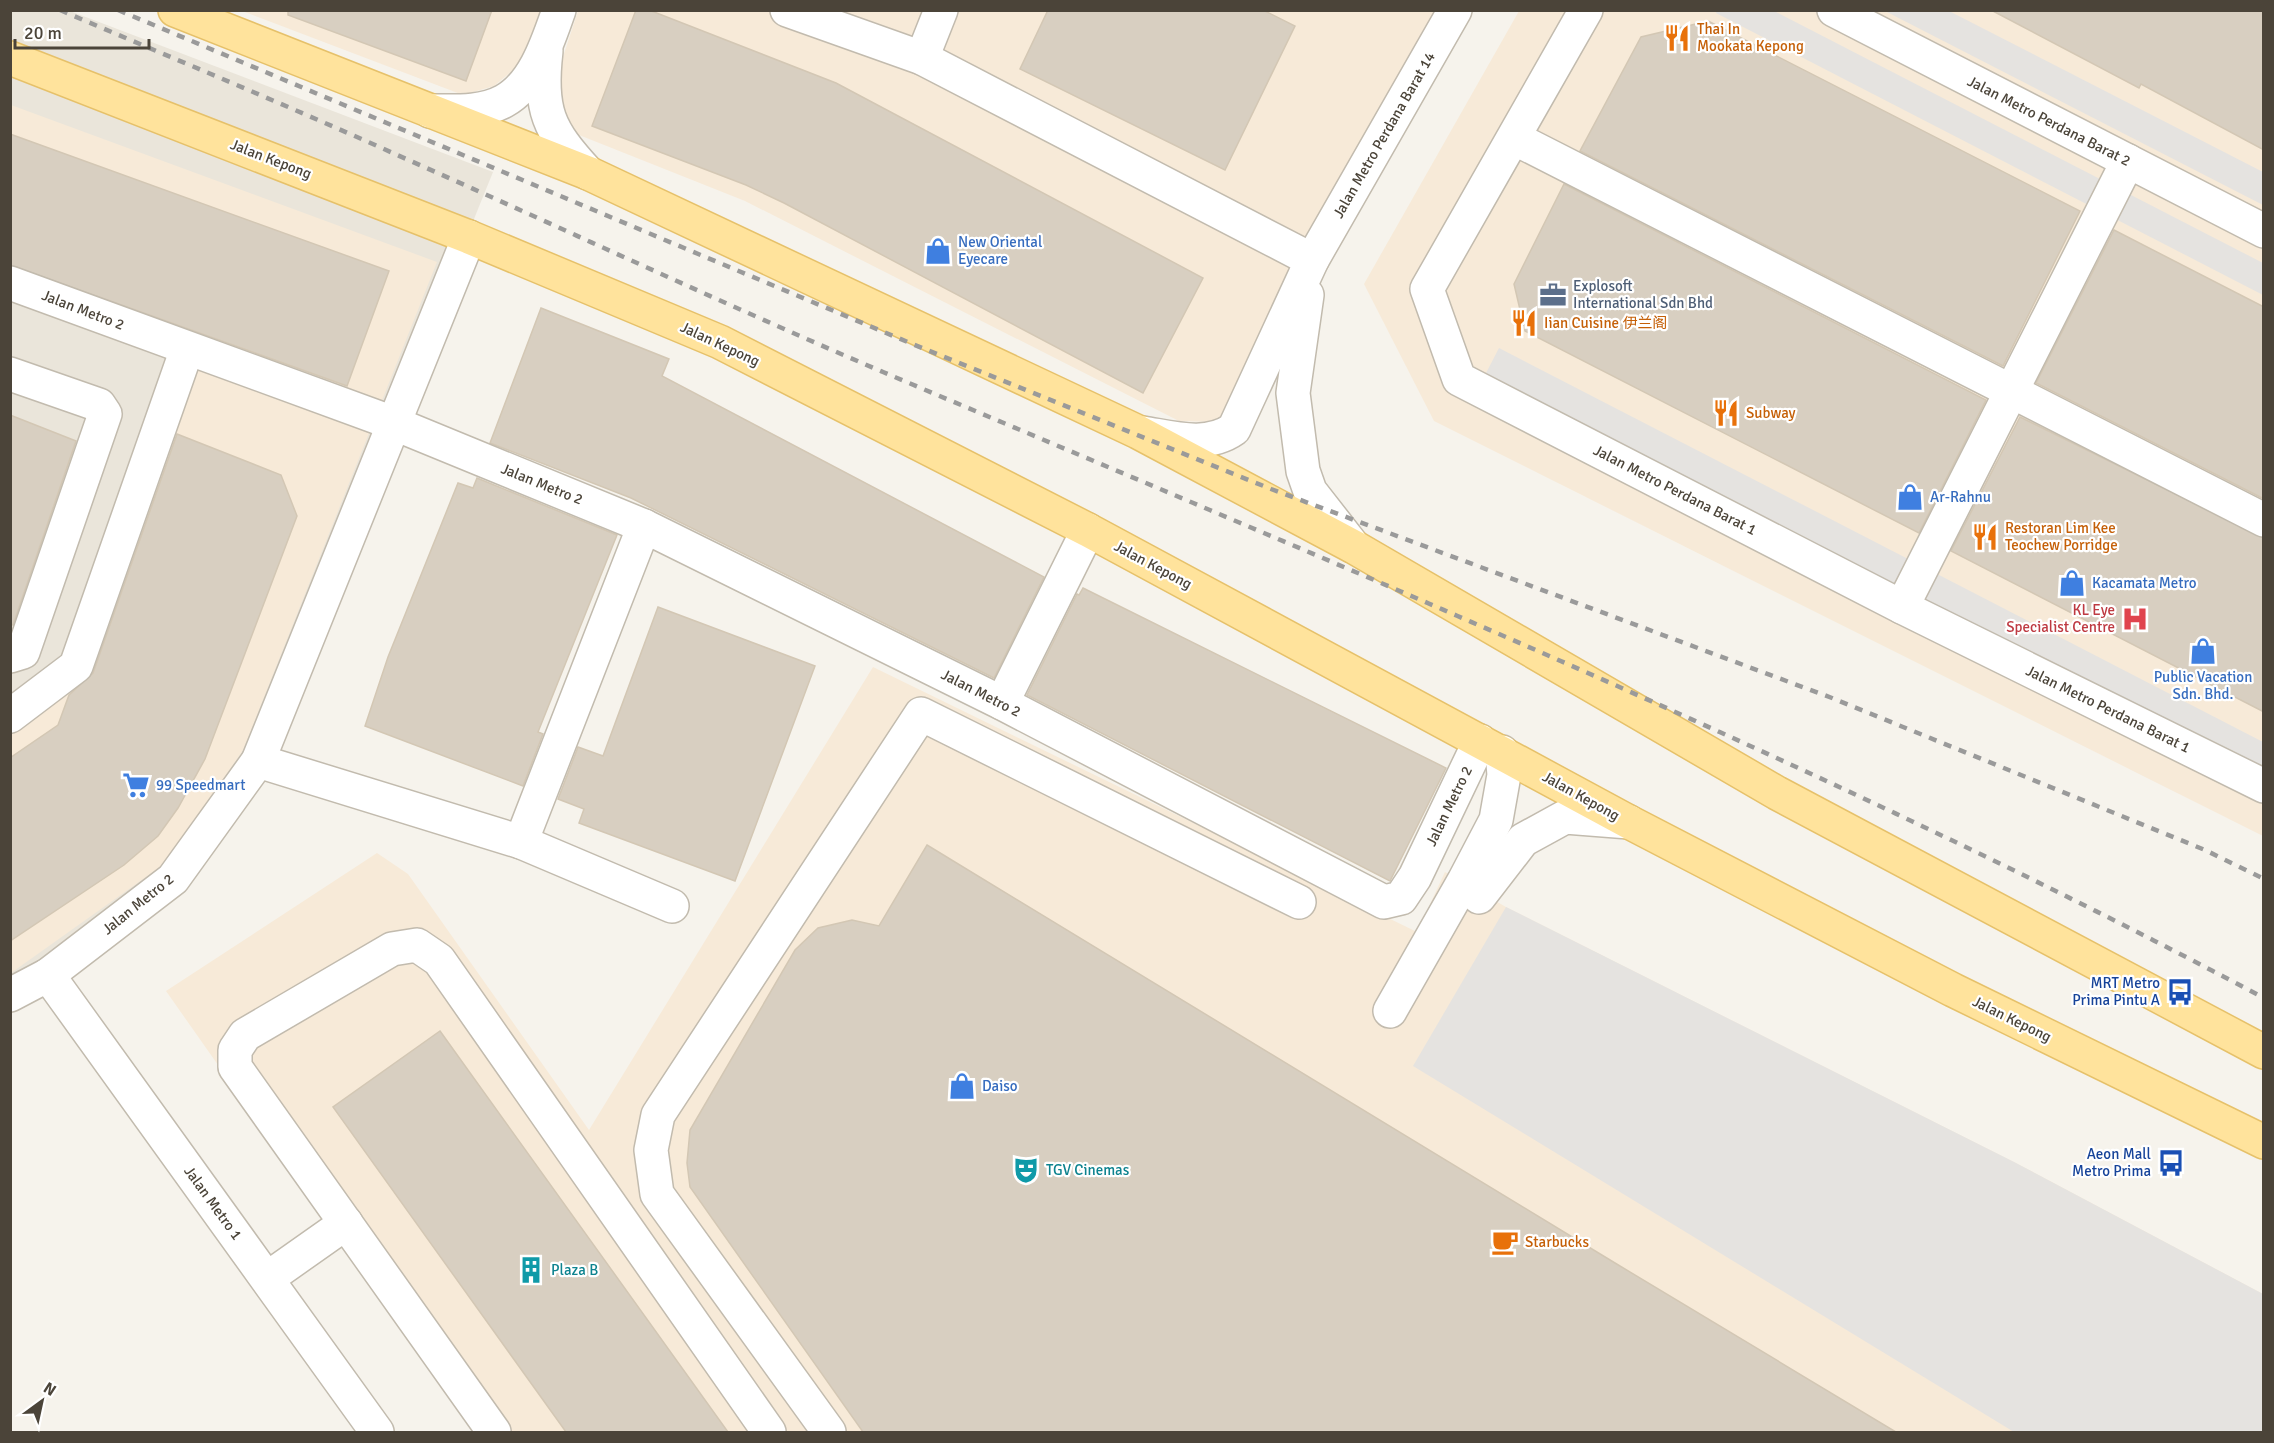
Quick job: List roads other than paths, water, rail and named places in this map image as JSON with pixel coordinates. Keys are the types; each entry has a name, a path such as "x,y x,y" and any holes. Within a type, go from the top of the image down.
{"main road":[{"path":"175,10 588,173 1138,432 1354,547 1777,793 2264,1052"},
{"name":"Jalan Kepong","path":"10,58 469,237 720,342 1088,530 1629,822 1953,990 2264,1142"}],"street":[{"path":"430,111 473,110 504,101 524,84 546,47 559,10"},
{"path":"787,10 922,58 1312,260"},
{"path":"922,58 941,10"},
{"name":"Jalan Metro Perdana Barat 14","path":"1138,432 1205,441 1221,438 1234,429 1312,260 1455,10"},
{"name":"Jalan Metro Perdana Barat 1","path":"1586,10 1427,289 1459,379 1902,607 2264,786"},
{"name":"Jalan Metro Perdana Barat 2","path":"1834,10 2264,231"},
{"path":"546,47 542,87 547,114 562,145 588,173"},
{"path":"1514,138 2264,520"},
{"path":"1902,607 2128,161"},
{"name":"Jalan Metro 2","path":"10,995 48,975 173,879 258,761 469,237"},
{"name":"Jalan Metro Perdana Barat 14","path":"1312,260 1293,393 1296,431 1310,491 1354,547"},
{"name":"Jalan Metro 2","path":"10,283 393,423 644,526 1002,703 1384,902 1401,898 1491,747"},
{"path":"10,716 76,666 187,349"},
{"path":"10,374 99,405 105,414 23,652 10,656"},
{"path":"521,842 644,526"},
{"path":"1002,703 1088,530"},
{"path":"829,1432 657,1194 651,1150 658,1115 921,714 1299,902"},
{"path":"1390,1011 1464,882 1496,820 1504,775 1491,747"},
{"path":"258,761 521,842 672,906"},
{"path":"1479,897 1523,840 1565,818 1629,822"},
{"path":"494,1432 235,1067 235,1050 245,1035 392,949 417,945 439,960 768,1432"},
{"name":"Jalan Metro 1","path":"48,975 377,1432"},
{"path":"268,1278 346,1223"}],"railway":[{"path":"60,10 353,135 822,345 1406,594 1753,747 1925,827 2264,998"},
{"path":"118,10 910,343 1271,489 1832,698 2205,850 2264,879"}],"place":[{"name":"Thai In Mookata Kepong","path":"1677,38"},
{"name":"New Oriental Eyecare","path":"938,251"},
{"name":"Explosoft International Sdn Bhd","path":"1553,295"},
{"name":"Iian Cuisine 伊兰阁","path":"1524,323"},
{"name":"Subway","path":"1726,413"},
{"name":"Ar-Rahnu","path":"1910,497"},
{"name":"Restoran Lim Kee Teochew Porridge","path":"1985,537"},
{"name":"Kacamata Metro","path":"2072,583"},
{"name":"KL Eye Specialist Centre","path":"2135,619"},
{"name":"Public Vacation Sdn. Bhd.","path":"2203,651"},
{"name":"99 Speedmart","path":"136,785"},
{"name":"MRT Metro Prima Pintu A","path":"2180,992"},
{"name":"Daiso","path":"962,1086"},
{"name":"Aeon Mall Metro Prima","path":"2171,1163"},
{"name":"TGV Cinemas","path":"1026,1170"},
{"name":"Starbucks","path":"1505,1242"},
{"name":"Plaza B","path":"531,1270"}]}
